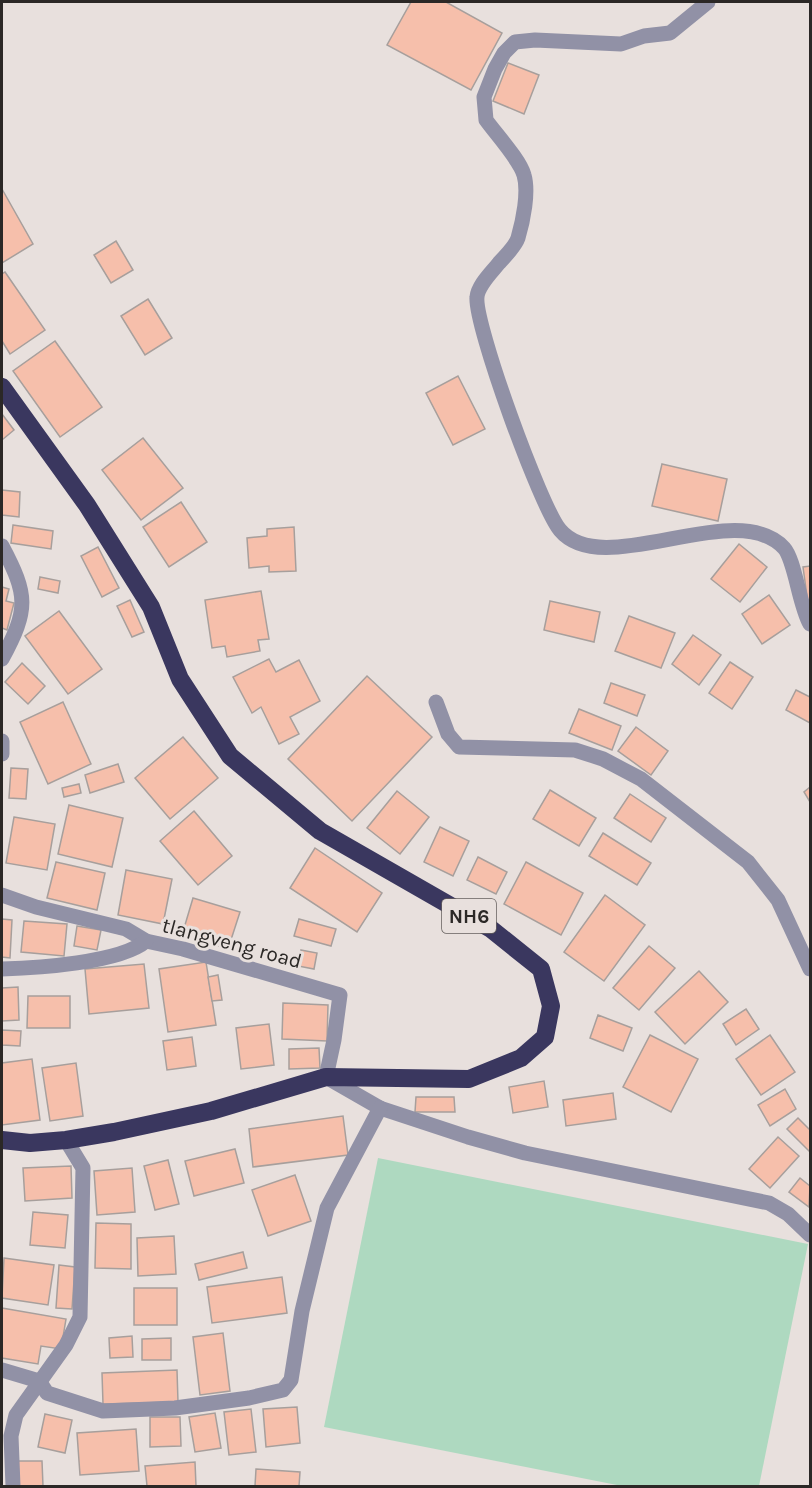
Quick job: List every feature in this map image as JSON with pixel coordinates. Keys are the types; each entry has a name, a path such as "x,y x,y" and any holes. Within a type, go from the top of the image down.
{"highway":[{"name":"NH6","path":"2,387 87,505 151,607 180,679 230,756 320,831 491,929 541,969 551,1006 545,1037 521,1058 470,1079 326,1077 211,1111 66,1140 30,1143 2,1140"}],"street":[{"path":"708,2 670,33 644,36 621,44 535,40 515,42 509,46 495,69 484,97 483,110 486,120 524,173 526,190 518,240 478,290 477,305 499,382 547,509 561,532 581,546 605,549 651,541 735,532 770,535 786,550 804,612 810,624"},
{"path":"2,546 24,595 18,625 2,659"},
{"path":"436,702 448,734 459,747 575,750 603,759 641,779 748,861 778,900 810,969"},
{"path":"2,741 2,754"},
{"name":"tlangveng road","path":"2,894 36,907 126,929 146,941 183,949 340,995 326,1077"},
{"path":"2,969 44,968 130,952 146,941"},
{"path":"326,1077 380,1108 525,1153 769,1203 788,1214 810,1235"},
{"path":"2,1370 39,1381 46,1393 103,1411 176,1408 249,1398 283,1390 291,1380 302,1311 327,1209 380,1108"},
{"path":"13,1486 11,1436 16,1415 66,1346 80,1317 83,1168 66,1140"}],"green space":[{"path":"378,1158 808,1244 759,1486 622,1486 324,1427"}],"building":[{"path":"411,2 446,2 502,33 471,90 387,45"},
{"path":"508,63 539,75 524,114 493,101"},
{"path":"2,189 33,244 2,263"},
{"path":"116,241 133,270 111,283 94,255"},
{"path":"5,272 45,330 10,354 2,341 2,274"},
{"path":"148,299 172,338 145,355 121,316"},
{"path":"55,341 102,407 60,437 13,371"},
{"path":"458,376 485,429 453,445 426,393"},
{"path":"2,414 14,430 2,440"},
{"path":"143,438 183,488 141,520 102,470"},
{"path":"662,464 727,479 718,521 652,506"},
{"path":"2,490 20,492 19,517 2,515"},
{"path":"181,502 207,542 169,567 143,527"},
{"path":"13,525 53,531 51,549 11,543"},
{"path":"294,527 296,571 269,572 269,566 249,568 247,538 267,536 267,529"},
{"path":"739,544 767,567 740,602 711,579"},
{"path":"98,547 119,588 102,597 81,556"},
{"path":"810,566 810,611 809,611 803,567"},
{"path":"40,577 60,581 58,593 38,589"},
{"path":"2,587 9,589 6,601 14,603 7,630 2,628"},
{"path":"261,591 269,639 258,640 260,651 227,657 225,646 212,648 205,600"},
{"path":"769,595 790,625 762,644 742,614"},
{"path":"130,600 144,632 132,637 117,606"},
{"path":"550,601 600,612 594,642 544,630"},
{"path":"59,611 102,669 68,694 25,636"},
{"path":"629,616 675,633 661,668 615,651"},
{"path":"693,635 721,655 699,685 672,664"},
{"path":"269,659 276,672 299,660 320,701 290,717 299,734 279,744 261,707 252,713 233,677"},
{"path":"730,662 753,677 732,709 709,693"},
{"path":"22,663 45,686 28,704 5,682"},
{"path":"367,676 432,737 352,821 288,759"},
{"path":"611,683 645,695 637,716 604,703"},
{"path":"796,690 810,697 810,723 786,710"},
{"path":"63,702 91,764 48,784 20,722"},
{"path":"579,709 621,726 612,750 569,733"},
{"path":"636,727 668,751 651,775 618,751"},
{"path":"183,737 218,778 170,819 135,778"},
{"path":"118,764 124,782 90,793 85,775"},
{"path":"11,768 28,769 26,799 9,798"},
{"path":"79,784 81,793 64,797 62,788"},
{"path":"810,787 810,802 804,792"},
{"path":"550,790 596,818 579,846 533,819"},
{"path":"397,791 429,817 400,854 367,828"},
{"path":"630,794 666,818 651,842 614,818"},
{"path":"69,805 123,818 112,867 58,854"},
{"path":"194,811 232,856 198,885 160,841"},
{"path":"14,817 55,824 47,870 6,863"},
{"path":"440,827 469,841 453,876 424,862"},
{"path":"603,833 651,863 637,885 589,856"},
{"path":"315,848 382,893 357,932 290,888"},
{"path":"478,857 507,872 496,894 467,880"},
{"path":"56,862 105,873 97,910 47,898"},
{"path":"526,862 583,893 561,935 504,904"},
{"path":"126,870 172,879 163,924 118,915"},
{"path":"605,895 645,925 604,981 564,952"},
{"path":"193,898 240,912 228,949 182,935"},
{"path":"2,919 12,920 10,958 2,957"},
{"path":"299,919 336,929 331,946 294,936"},
{"path":"24,921 67,924 64,956 21,952"},
{"path":"77,926 101,930 97,950 74,946"},
{"path":"649,946 675,968 639,1010 613,988"},
{"path":"301,950 317,953 314,969 298,966"},
{"path":"206,962 216,1025 168,1032 159,969"},
{"path":"144,964 149,1008 89,1014 85,969"},
{"path":"699,971 728,1002 685,1044 655,1012"},
{"path":"218,975 222,1000 212,1001 208,977"},
{"path":"18,987 19,1020 2,1021 2,988"},
{"path":"28,996 70,996 70,1028 27,1028"},
{"path":"283,1003 328,1005 327,1041 282,1039"},
{"path":"746,1009 759,1029 736,1045 723,1024"},
{"path":"598,1015 632,1028 623,1051 590,1038"},
{"path":"269,1024 274,1065 241,1069 236,1028"},
{"path":"2,1030 21,1031 20,1046 2,1045"},
{"path":"650,1035 698,1059 671,1112 623,1087"},
{"path":"770,1035 795,1072 761,1095 736,1059"},
{"path":"192,1037 196,1066 167,1070 163,1041"},
{"path":"319,1048 320,1068 289,1069 289,1049"},
{"path":"32,1059 40,1120 2,1125 2,1063"},
{"path":"76,1063 83,1116 50,1121 42,1068"},
{"path":"544,1081 548,1107 513,1113 509,1087"},
{"path":"785,1089 796,1109 770,1126 758,1105"},
{"path":"613,1093 616,1119 566,1126 563,1100"},
{"path":"416,1097 454,1097 455,1112 415,1112"},
{"path":"343,1116 348,1155 253,1167 249,1129"},
{"path":"798,1118 810,1130 810,1152 787,1129"},
{"path":"778,1137 799,1156 770,1188 749,1169"},
{"path":"235,1149 244,1183 194,1196 185,1161"},
{"path":"168,1160 179,1204 155,1210 144,1166"},
{"path":"71,1166 72,1198 25,1201 23,1168"},
{"path":"132,1168 135,1212 97,1215 94,1171"},
{"path":"295,1175 311,1221 268,1236 252,1190"},
{"path":"800,1178 810,1186 809,1207 789,1192"},
{"path":"33,1212 68,1215 65,1248 30,1245"},
{"path":"96,1223 131,1224 131,1269 95,1268"},
{"path":"174,1236 176,1274 138,1276 137,1238"},
{"path":"243,1252 247,1268 199,1280 195,1264"},
{"path":"4,1258 54,1265 48,1305 2,1298"},
{"path":"59,1265 75,1267 72,1309 56,1308"},
{"path":"282,1277 287,1313 212,1323 207,1287"},
{"path":"134,1288 177,1288 177,1325 134,1325"},
{"path":"2,1308 66,1319 61,1349 41,1346 38,1364 2,1358"},
{"path":"223,1333 230,1391 200,1395 193,1337"},
{"path":"132,1336 133,1357 110,1358 109,1338"},
{"path":"171,1338 171,1360 142,1360 142,1339"},
{"path":"177,1370 178,1402 103,1404 102,1373"},
{"path":"297,1407 300,1443 266,1447 263,1409"},
{"path":"251,1409 256,1452 229,1455 224,1412"},
{"path":"215,1413 221,1448 195,1452 189,1417"},
{"path":"45,1414 72,1420 65,1453 38,1447"},
{"path":"150,1417 180,1417 181,1446 150,1447"},
{"path":"136,1429 139,1471 80,1475 77,1433"},
{"path":"18,1461 42,1461 43,1486 19,1486"},
{"path":"195,1462 196,1486 147,1486 145,1466"},
{"path":"256,1469 300,1472 299,1486 255,1486"}]}
